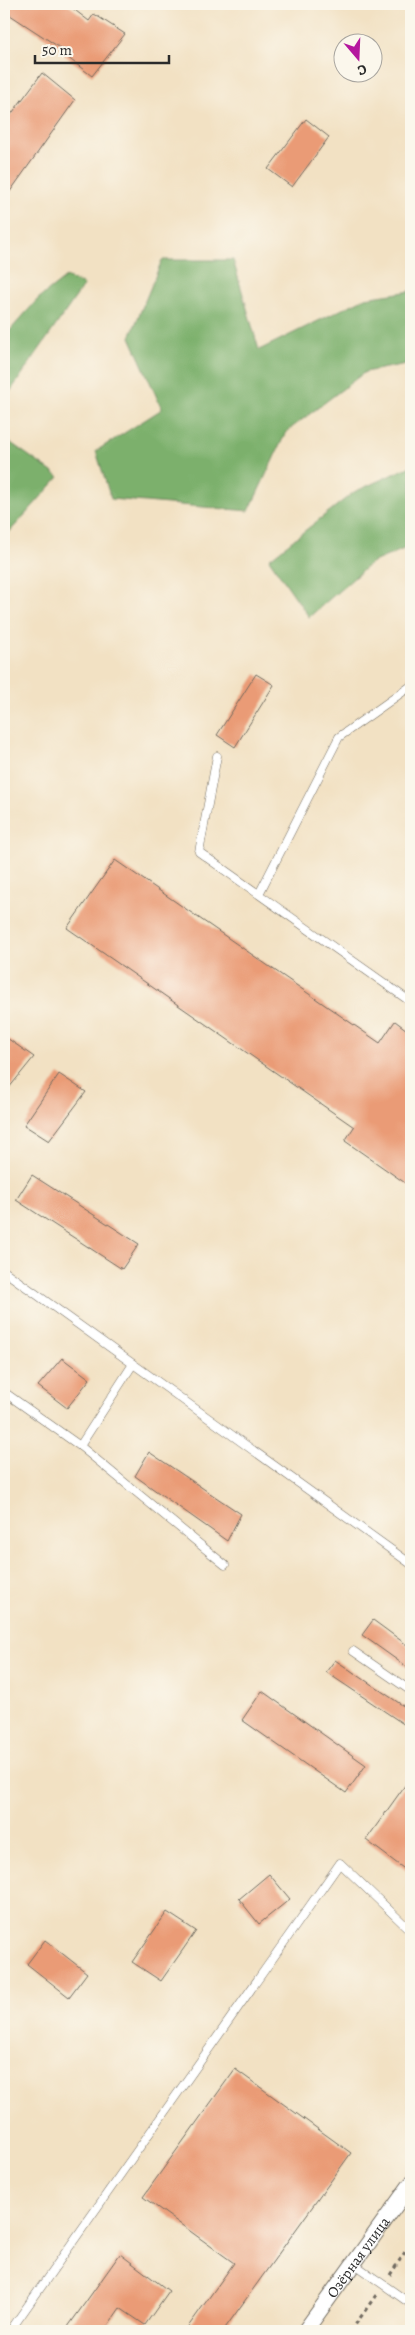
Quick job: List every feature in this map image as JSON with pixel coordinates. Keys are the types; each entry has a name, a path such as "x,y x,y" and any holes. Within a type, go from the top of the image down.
{"street":[{"name":"Озёрная улица","path":"306,2331 411,2184"}],"lane":[{"path":"259,894 339,737 411,686"},
{"path":"217,756 199,852 411,1002"},
{"path":"4,1271 411,1564"},
{"path":"80,1446 133,1364"},
{"path":"4,1392 80,1446 225,1565"},
{"path":"353,1650 411,1691"},
{"path":"10,2331 340,1863 411,1931"},
{"path":"354,2264 411,2304"}],"green space":[{"path":"162,260 233,260 259,350 365,298 411,291 411,363 365,372 286,432 249,511 111,499 96,451 162,409 130,337"},
{"path":"66,277 84,285 7,396 4,393 4,337 38,299"},
{"path":"4,438 59,477 4,538"},
{"path":"411,466 411,546 371,563 309,617 269,559 354,492"}],"building":[{"path":"4,4 67,4 89,21 94,14 125,34 92,76 63,54 65,51 4,11"},
{"path":"42,73 75,100 4,200 4,124"},
{"path":"306,119 329,137 292,187 268,169"},
{"path":"256,674 274,685 235,747 217,735"},
{"path":"115,860 380,1043 395,1021 411,1033 411,1187 345,1141 354,1127 67,928"},
{"path":"4,1036 34,1057 4,1094"},
{"path":"59,1074 86,1092 49,1141 24,1125"},
{"path":"32,1175 139,1244 122,1269 16,1200"},
{"path":"62,1358 90,1379 67,1408 38,1386"},
{"path":"149,1452 241,1514 227,1541 135,1476"},
{"path":"373,1620 411,1648 411,1670 362,1635"},
{"path":"335,1660 411,1711 411,1729 326,1672"},
{"path":"262,1691 366,1765 346,1793 242,1720"},
{"path":"411,1777 411,1874 366,1840"},
{"path":"269,1874 290,1899 259,1924 239,1899"},
{"path":"167,1912 196,1931 161,1981 132,1962"},
{"path":"45,1940 87,1973 69,1997 27,1964"},
{"path":"235,2069 351,2153 223,2331 185,2331 234,2263 143,2197"},
{"path":"120,2254 169,2291 145,2325 120,2308 104,2331 65,2331"}]}
